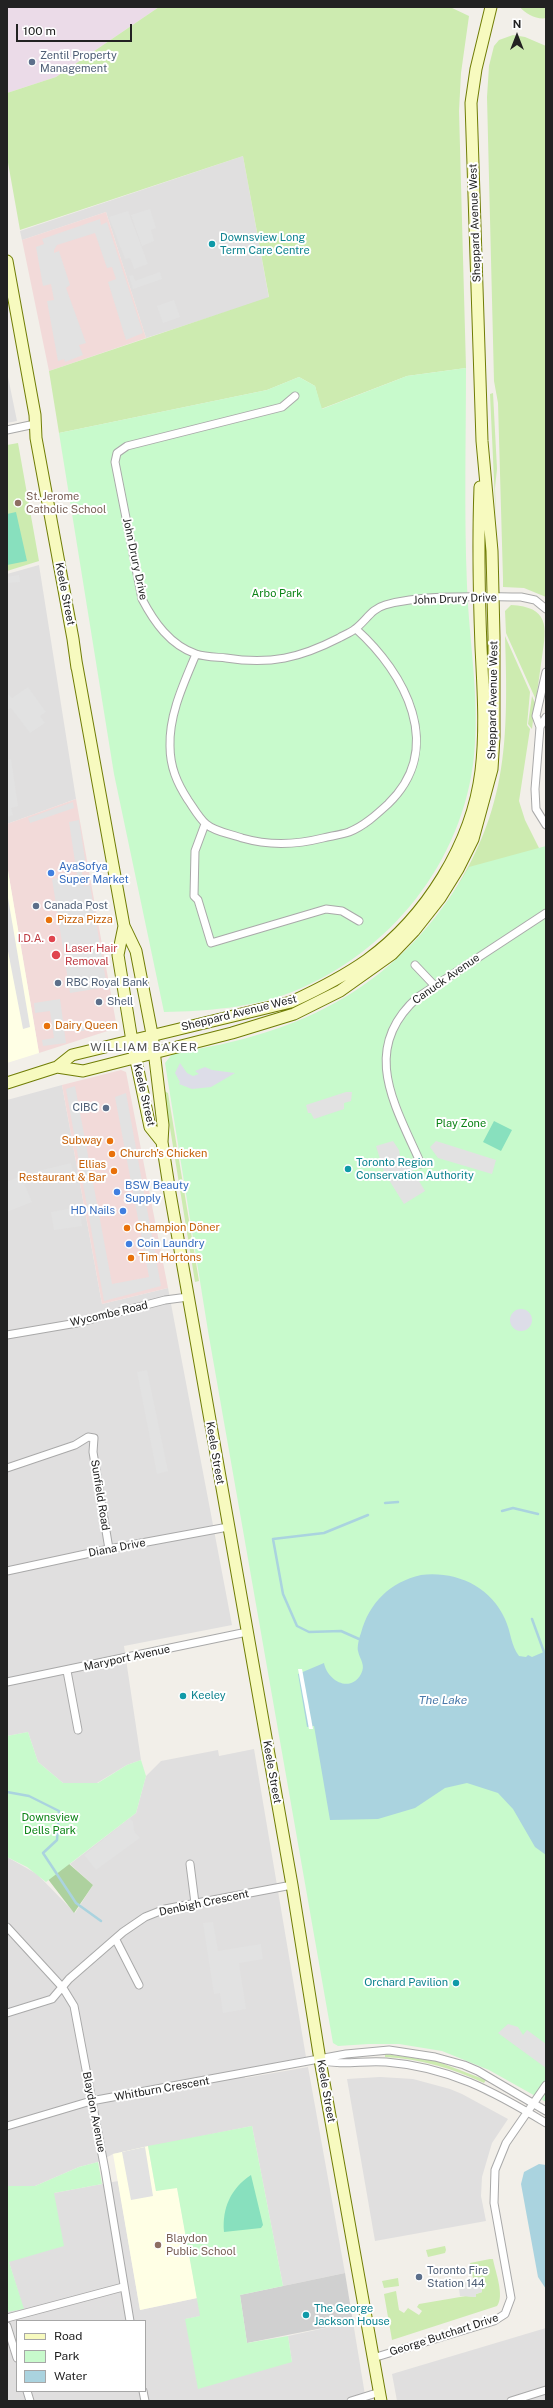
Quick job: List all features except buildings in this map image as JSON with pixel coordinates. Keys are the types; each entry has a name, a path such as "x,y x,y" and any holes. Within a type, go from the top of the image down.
{"main road":[{"name":"Sheppard Avenue West","path":"58,1067 83,1071 264,1024 294,1014 340,991 392,954 414,931 440,898 458,869 473,839 492,769 494,737 494,597 482,441 471,104 476,69 489,8"},
{"name":"Keele Street","path":"7,261 76,661 124,926 136,952 152,1034 163,1125 162,1142 188,1297 292,1885 320,2060 381,2397"},
{"name":"Sheppard Avenue West","path":"7,1083 58,1067 72,1055 132,1041 152,1034 291,1002 323,987 352,970 381,948 408,923 430,895 449,865 464,833 481,772 484,738 478,553 482,441"},
{"name":"Keele Street","path":"124,926 118,955 132,1041 150,1127 162,1142"}],"street":[{"name":"John Drury Drive","path":"295,396 282,407 127,446 115,456 142,599 149,613 166,635 196,654 238,660 275,662 300,655 356,629 373,611 385,604 414,599 521,597 535,600 546,609"},
{"path":"7,430 35,424"},
{"path":"196,654 175,711 170,750 174,774 206,824 268,845 317,840 356,829 376,815 393,798 414,763 415,714 402,685 393,671 356,629"},
{"path":"546,672 536,716 540,727 535,802 536,810 546,826"},
{"path":"540,727 546,716"},
{"path":"206,824 195,851 194,896 198,900 211,944 326,909 342,911 359,921"},
{"name":"Canuck Avenue","path":"421,1164 397,1111 387,1075 386,1053 391,1030 407,1007 434,985 546,913"},
{"path":"415,965 434,985"},
{"name":"Wycombe Road","path":"7,1335 77,1323 165,1300 188,1297"},
{"name":"Sunfield Road","path":"7,1468 75,1445 88,1437 94,1438 94,1452 109,1549"},
{"name":"Diana Drive","path":"7,1571 109,1549 228,1527"},
{"name":"Maryport Avenue","path":"7,1682 67,1671 247,1632"},
{"path":"67,1671 78,1730"},
{"path":"190,1864 196,1902"},
{"name":"Denbigh Crescent","path":"7,2013 52,1999 63,1988 69,1979 145,1917 165,1909 196,1902 292,1885"},
{"name":"Blaydon Avenue","path":"7,1927 63,1988 74,2006 105,2170 130,2320"},
{"path":"116,1940 140,1985"},
{"name":"Whitburn Crescent","path":"7,2126 91,2101 346,2054 389,2050 435,2056 478,2071 546,2111"},
{"path":"320,2060 336,2064 385,2061 424,2066 473,2082 546,2123"},
{"name":"George Butchart Drive","path":"373,2358 494,2321 505,2314 511,2298 494,2203 495,2170 506,2143 546,2085"},
{"path":"7,2318 124,2287"},
{"path":"7,2326 16,2355"},
{"path":"511,2401 546,2390"},
{"path":"351,2401 381,2397"}],"shaded area":[{"path":"7,7 159,7 56,77 7,93"},
{"path":"243,156 269,298 146,338 106,212 22,240 20,231"},
{"path":"150,209 156,228 151,230 154,241 142,246 131,215"},
{"path":"128,211 148,264 134,269 130,258 125,259 109,217"},
{"path":"106,212 146,338 49,371 22,240"},
{"path":"100,219 101,225 107,222 143,333 126,340 108,282 116,279 112,267 107,268 95,233 57,245 54,253 59,251 70,285 66,288 86,343 79,345 83,355 65,362 64,359 58,361 47,301 54,300 51,284 43,286 36,247 44,244 42,239"},
{"path":"160,272 162,279 133,289 129,276 133,275 135,281"},
{"path":"174,300 180,317 163,323 157,306"},
{"path":"7,372 17,421 7,423"},
{"path":"39,565 76,799 7,824 7,574"},
{"path":"19,575 20,582 7,583 7,577"},
{"path":"28,687 46,712 40,716 45,723 30,733 11,708 7,710 7,693 12,698"},
{"path":"11,759 18,806 11,808 13,815 7,817 7,760"},
{"path":"76,799 117,1028 39,1053 7,865 7,824"},
{"path":"73,802 74,808 30,823 28,818"},
{"path":"79,820 86,866 81,867 84,886 90,885 107,987 70,993 52,879 77,875 69,822"},
{"path":"7,865 39,1053 7,1063"},
{"path":"7,892 30,1027 23,1029 7,946"},
{"path":"60,999 66,1043 43,1046 42,1040 54,1038 50,1011 35,1013 34,1003"},
{"path":"70,1023 84,1024 84,1031 69,1030"},
{"path":"180,1063 187,1073 193,1076 199,1074 195,1071 205,1067 212,1070 235,1073 211,1087 192,1089 179,1084 180,1082 175,1073"},
{"path":"121,1070 126,1072 168,1288 102,1304 62,1085"},
{"path":"62,1085 102,1304 168,1288 232,1625 124,1646 141,1760 127,1765 97,1783 63,1783 38,1762 28,1732 7,1736 7,1100"},
{"path":"75,1086 112,1284 149,1277 115,1097 126,1093 161,1286 104,1301 66,1089"},
{"path":"346,1092 352,1092 351,1101 344,1103 344,1109 314,1119 311,1113 308,1113 306,1105"},
{"path":"393,1141 399,1150 400,1157 406,1159 425,1191 404,1204 384,1172 376,1146"},
{"path":"436,1141 496,1160 492,1174 438,1158 430,1147"},
{"path":"71,1163 73,1172 28,1182 26,1174"},
{"path":"21,1176 32,1202 7,1212 7,1182"},
{"path":"79,1207 82,1226 54,1230 51,1212"},
{"path":"521,1309 529,1312 532,1320 529,1328 521,1331 513,1328 510,1320 513,1312"},
{"path":"147,1370 168,1471 157,1474 137,1372"},
{"path":"254,1749 306,2057 244,2069 245,2078 308,2067 345,2273 283,2286 252,2126 113,2154 98,2162 79,2167 35,2186 7,2186 7,1857 37,1874 75,1913 93,1885 70,1864 136,1813 146,1776 161,1761 218,1750 219,1756"},
{"path":"130,1818 133,1822 134,1831 140,1838 96,1870 84,1855"},
{"path":"213,1922 218,1951 261,1944 263,1959 239,1963 246,2009 223,2013 220,1993 214,1994 203,1923"},
{"path":"508,2024 518,2027 523,2035 527,2030 546,2044 546,2068 498,2033"},
{"path":"380,2077 413,2079 450,2089 508,2119 492,2143 482,2177 481,2196 486,2221 375,2241 347,2079"},
{"name":"Blaydon Public School","path":"148,2146 156,2191 177,2187 197,2298 140,2310 113,2154"},
{"path":"145,2147 153,2196 131,2200 122,2152"},
{"path":"118,2181 140,2310 197,2298 201,2316 186,2319 292,2362 288,2336 353,2322 366,2401 7,2401 7,2312 23,2308 9,2262 54,2193"},
{"path":"345,2273 353,2322 247,2343 240,2295"},
{"path":"480,2277 482,2292 476,2294 476,2297 460,2296 458,2282"},
{"path":"546,2328 546,2401 397,2401 392,2374"}],"green space":[{"path":"159,7 450,7 469,16 461,73 459,111 466,368 407,376 321,409 315,386 299,377 267,390 59,433 49,371 269,297 243,156 20,230 7,157 7,93 56,77"},
{"path":"520,7 546,7 546,18 532,16"},
{"path":"513,35 525,37 546,46 546,597 524,588 503,587 498,403 494,381 487,97 489,66 494,46 499,40"},
{"name":"Arbo Park","path":"466,368 466,558 468,606 475,692 476,735 467,795 455,832 437,867 416,899 390,928 360,954 328,975 292,992 261,1002 229,1008 164,1012 114,774 59,433 267,390 299,377 315,386 322,409 407,376"},
{"path":"493,393 497,469 495,488 496,523 490,394"},
{"name":"St. Jerome Catholic School","path":"18,443 39,561 7,571 7,445"},
{"path":"16,512 27,561 7,565 7,514"},
{"path":"511,605 533,610 539,614 543,620 545,636 536,700 506,633 505,611"},
{"path":"505,636 530,692 527,725 530,729 519,801 525,820 542,854 434,921 458,885 476,851 489,818 498,786 506,716"},
{"path":"532,696 535,703 532,729 528,724"},
{"name":"Play Zone","path":"546,846 546,2102 489,2070 442,2051 399,2044 338,2046 333,2043 208,1331 165,1063 173,1053 221,1044 265,1033 307,1017 345,997 380,973 413,943 442,908 469,867"},
{"path":"164,1091 168,1093 199,1281 195,1282"},
{"path":"494,1121 512,1130 501,1151 483,1142"},
{"name":"Downsview Dells Park","path":"28,1732 38,1762 63,1783 98,1783 127,1765 141,1760 146,1776 136,1813 46,1882 27,1867 7,1857 7,1736"},
{"path":"7,1780 68,1863 93,1885 74,1913 34,1861"},
{"path":"385,2054 436,2061 486,2080 484,2083 436,2065 385,2057"},
{"path":"252,2126 283,2286 240,2295 247,2343 288,2336 292,2362 198,2389 185,2319 200,2316 177,2188 156,2191 148,2146"},
{"path":"98,2162 102,2184 54,2193 64,2246 9,2262 24,2309 7,2312 7,2186 35,2186 79,2167"},
{"path":"251,2175 263,2225 261,2228 224,2232 226,2207 229,2199 238,2186"},
{"path":"445,2246 445,2253 428,2257 426,2250"},
{"path":"493,2259 499,2283 500,2296 497,2306 392,2340 384,2294 396,2291 399,2310 404,2313 408,2308 419,2315 422,2311 417,2307 419,2304 466,2296 476,2297 476,2294 482,2292 480,2278 473,2278 470,2263"},
{"path":"398,2278 399,2286 384,2288 382,2281"}],"water":[{"name":"The Lake","path":"434,1574 447,1576 459,1578 470,1583 481,1590 499,1607 509,1629 514,1648 519,1656 526,1657 528,1655 532,1657 546,1651 546,1855 535,1847 513,1809 498,1793 467,1783 445,1788 415,1808 378,1819 330,1820 314,1726 307,1727 298,1674 324,1663 326,1669 334,1679 345,1684 356,1680 361,1674 363,1668 358,1651 358,1642 369,1612 382,1595 400,1583 421,1575"},
{"path":"539,2164 546,2165 546,2289 538,2277 521,2184 524,2172"}],"pier":[{"path":"298,1669 302,1669 313,1729 309,1729"}],"waterway":[{"path":"385,1503 398,1502"},
{"path":"502,1511 513,1508 538,1514"},
{"path":"359,1639 341,1631 309,1632 297,1626 283,1594 273,1539 324,1533 368,1515"},
{"path":"532,1619 544,1652"},
{"path":"7,1792 29,1796 59,1811 57,1840 43,1853 76,1903 101,1921"}],"place":[{"name":"Zentil Property Management","path":"32,62"},
{"name":"Downsview Long Term Care Centre","path":"212,244"},
{"name":"St. Jerome Catholic School","path":"18,503"},
{"name":"AyaSofya Super Market","path":"51,873"},
{"name":"Canada Post","path":"36,906"},
{"name":"Pizza Pizza","path":"49,920"},
{"name":"I.D.A.","path":"52,939"},
{"name":"Laser Hair Removal","path":"56,955"},
{"name":"RBC Royal Bank","path":"58,983"},
{"name":"Shell","path":"99,1002"},
{"name":"Dairy Queen","path":"47,1026"},
{"name":"CIBC","path":"106,1108"},
{"name":"Subway","path":"110,1141"},
{"name":"Church's Chicken","path":"112,1154"},
{"name":"Toronto Region Conservation Authority","path":"348,1169"},
{"name":"Ellias Restaurant & Bar","path":"114,1171"},
{"name":"BSW Beauty Supply","path":"117,1192"},
{"name":"HD Nails","path":"123,1211"},
{"name":"Champion Döner","path":"127,1228"},
{"name":"Coin Laundry","path":"129,1244"},
{"name":"Tim Hortons","path":"131,1258"},
{"name":"Keeley","path":"183,1696"},
{"name":"Orchard Pavilion","path":"456,1983"},
{"name":"Blaydon Public School","path":"158,2245"},
{"name":"Toronto Fire Station 144","path":"419,2277"},
{"name":"The George Jackson House","path":"306,2315"}],"district":[{"name":"WILLIAM BAKER","path":"144,1047"}]}
